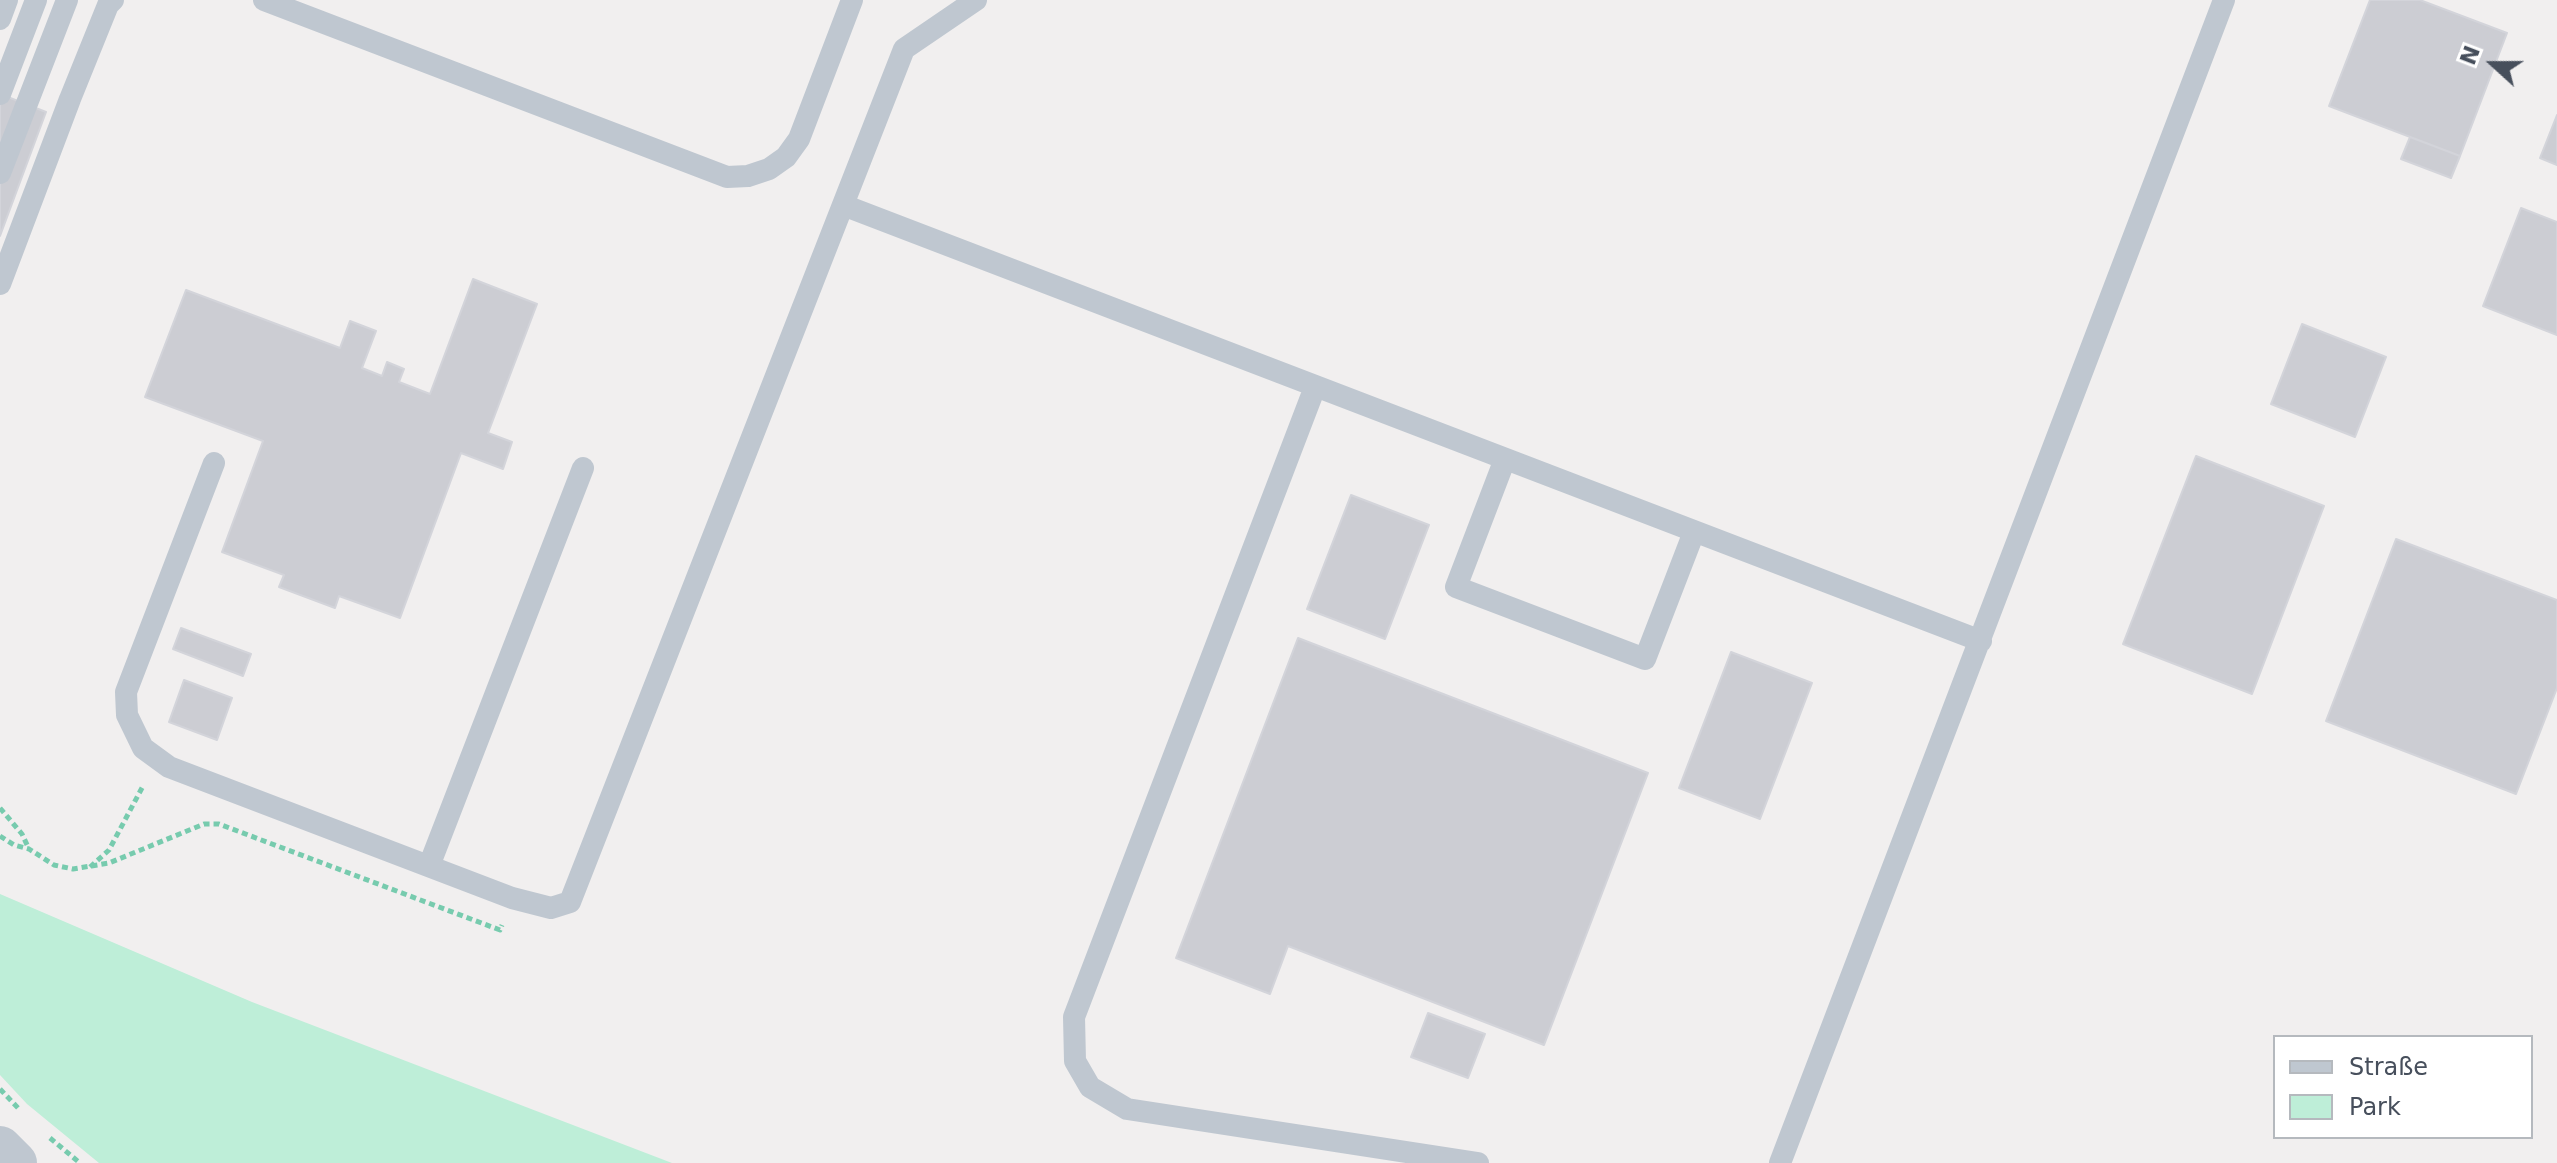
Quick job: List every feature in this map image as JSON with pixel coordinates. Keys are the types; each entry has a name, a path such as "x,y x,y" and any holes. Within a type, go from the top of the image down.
{"street":[{"path":"0,1148 15,1163"}],"lane":[{"path":"0,19 7,0"},
{"path":"0,94 36,0"},
{"path":"0,173 67,0"},
{"path":"0,284 70,99 108,5 113,0"},
{"path":"264,0 727,177 748,176 769,169 786,157 799,139 852,0"},
{"path":"214,463 126,692 127,715 143,748 169,767 512,898 551,908 570,902 904,49 976,0"},
{"path":"1780,1163 2224,0"},
{"path":"843,205 1981,641"},
{"path":"1315,387 1074,1017 1075,1061 1090,1087 1127,1109 1478,1163"},
{"path":"1505,459 1456,587 1645,659 1694,532"},
{"path":"429,866 583,468"}],"path":[{"path":"89,867 109,850 156,758"},
{"path":"0,808 22,834 29,849"},
{"path":"0,836 54,865 73,869 109,863 204,824 219,824 500,930 512,898"}],"green space":[{"path":"0,894 252,1002 672,1163 99,1163 27,1104 0,1075"}],"building":[{"path":"2370,0 2420,0 2507,33 2460,156 2329,106"},
{"path":"0,94 46,112 0,236"},
{"path":"2557,115 2557,165 2540,158"},
{"path":"2410,137 2460,156 2451,178 2401,159"},
{"path":"2521,208 2557,222 2557,335 2483,306"},
{"path":"473,279 537,304 488,433 512,442 503,469 461,453 400,618 339,596 335,608 279,587 284,575 222,552 263,441 145,397 186,290 340,348 350,321 376,331 362,368 382,376 387,362 404,369 399,382 430,394"},
{"path":"2302,324 2386,357 2355,437 2271,404"},
{"path":"2196,456 2324,506 2252,694 2123,644"},
{"path":"1351,495 1429,525 1385,639 1307,609"},
{"path":"2396,539 2557,600 2557,688 2516,794 2326,721"},
{"path":"181,628 251,654 243,676 173,649"},
{"path":"1298,638 1648,773 1544,1045 1288,946 1270,994 1176,958"},
{"path":"1731,652 1812,683 1760,819 1679,788"},
{"path":"184,680 232,698 217,740 169,722"},
{"path":"1428,1013 1485,1034 1468,1078 1411,1057"}]}
